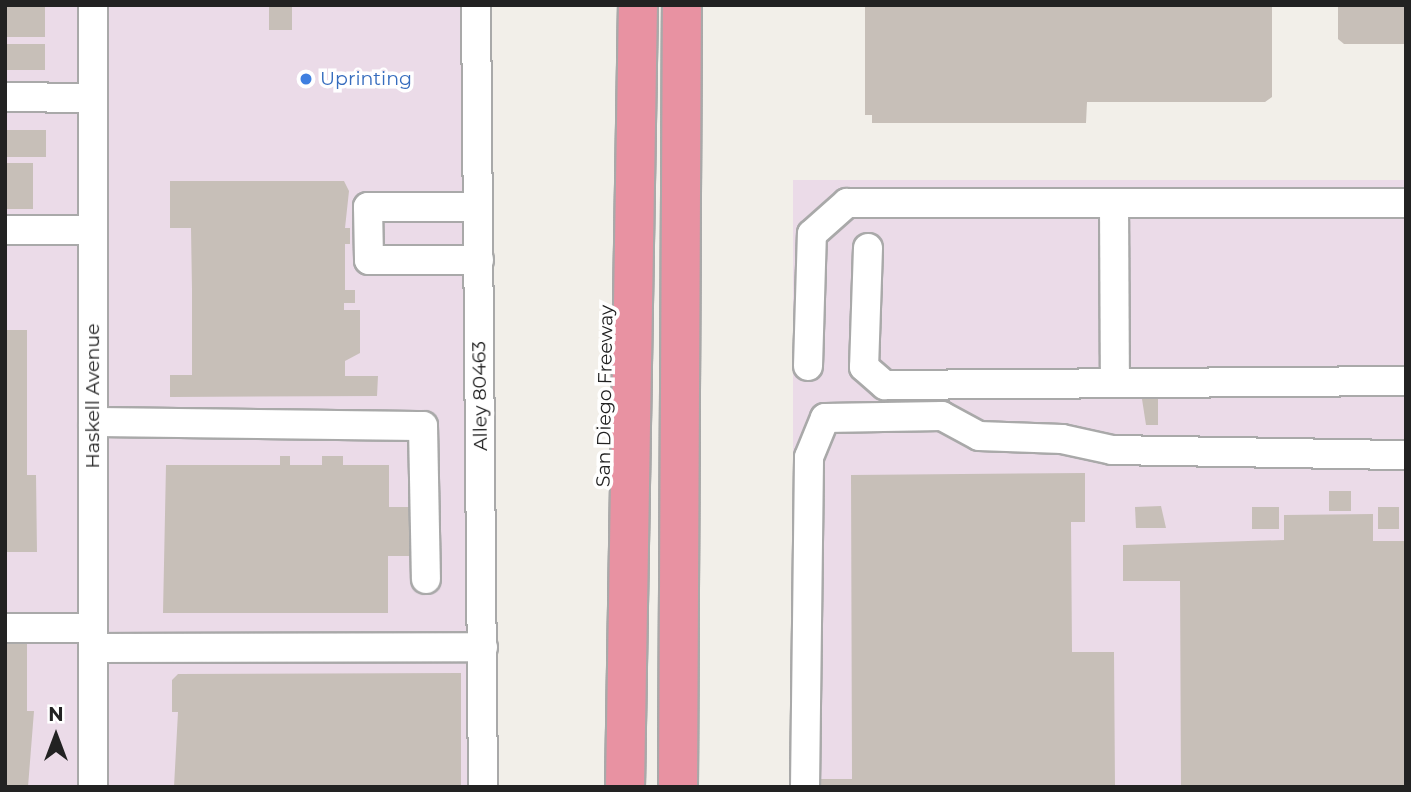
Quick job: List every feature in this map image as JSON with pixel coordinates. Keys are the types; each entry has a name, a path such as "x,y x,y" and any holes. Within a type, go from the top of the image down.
{"highway":[{"name":"San Diego Freeway","path":"598,787 611,5"},
{"path":"625,787 638,5"},
{"path":"655,5 655,787"},
{"path":"678,787 682,5"}],"street":[{"name":"Haskell Avenue","path":"93,5 93,787"},
{"name":"Alley 80463","path":"476,5 483,787"},
{"path":"5,97 93,98"},
{"path":"808,366 812,234 847,203 1406,202"},
{"path":"1114,203 1115,383"},
{"path":"478,207 368,207 369,260 479,260"},
{"path":"5,230 93,230"},
{"path":"868,248 864,367 885,385 1406,382"},
{"path":"805,787 809,457 825,418 942,416 979,436 1062,439 1112,450 1406,455"},
{"path":"93,422 423,426 426,579"},
{"path":"5,628 93,638 483,647"}],"shaded area":[{"path":"5,5 487,5 487,787 5,787"},
{"path":"793,180 1406,180 1406,787 793,787"}],"building":[{"path":"5,5 45,5 45,37 5,37"},
{"path":"269,5 292,5 292,30 269,30"},
{"path":"865,5 1272,5 1272,97 1265,102 1087,102 1086,123 872,123 872,115 865,115"},
{"path":"1338,5 1406,5 1406,44 1344,44 1338,39"},
{"path":"5,44 45,44 45,70 5,70"},
{"path":"5,130 46,130 46,157 5,157"},
{"path":"5,163 33,163 33,209 5,209"},
{"path":"170,181 344,181 349,191 345,228 350,228 350,244 345,244 345,290 355,290 355,303 344,303 344,310 360,310 360,353 345,361 345,376 378,376 377,396 170,397 170,375 192,375 192,290 191,228 170,228"},
{"path":"5,330 27,330 27,475 36,475 37,552 5,552"},
{"path":"1142,399 1158,399 1158,425 1146,425"},
{"path":"280,456 290,456 290,465 322,465 322,456 343,456 343,465 389,465 389,507 410,507 410,556 388,556 388,613 163,613 166,465 280,465"},
{"path":"1085,473 1085,522 1071,522 1072,652 1114,652 1115,787 820,787 820,779 852,779 851,475"},
{"path":"1329,491 1351,491 1351,511 1329,511"},
{"path":"1161,506 1166,528 1136,528 1135,507"},
{"path":"1252,507 1279,507 1279,529 1252,529"},
{"path":"1378,507 1399,507 1399,529 1378,529"},
{"path":"1373,514 1373,541 1406,541 1406,787 1181,787 1180,581 1123,581 1123,545 1284,540 1284,515"},
{"path":"5,643 27,643 27,711 34,711 28,787 5,787"},
{"path":"461,673 461,787 174,787 178,712 172,712 172,680 178,674"}],"place":[{"name":"Uprinting","path":"306,79"}]}
